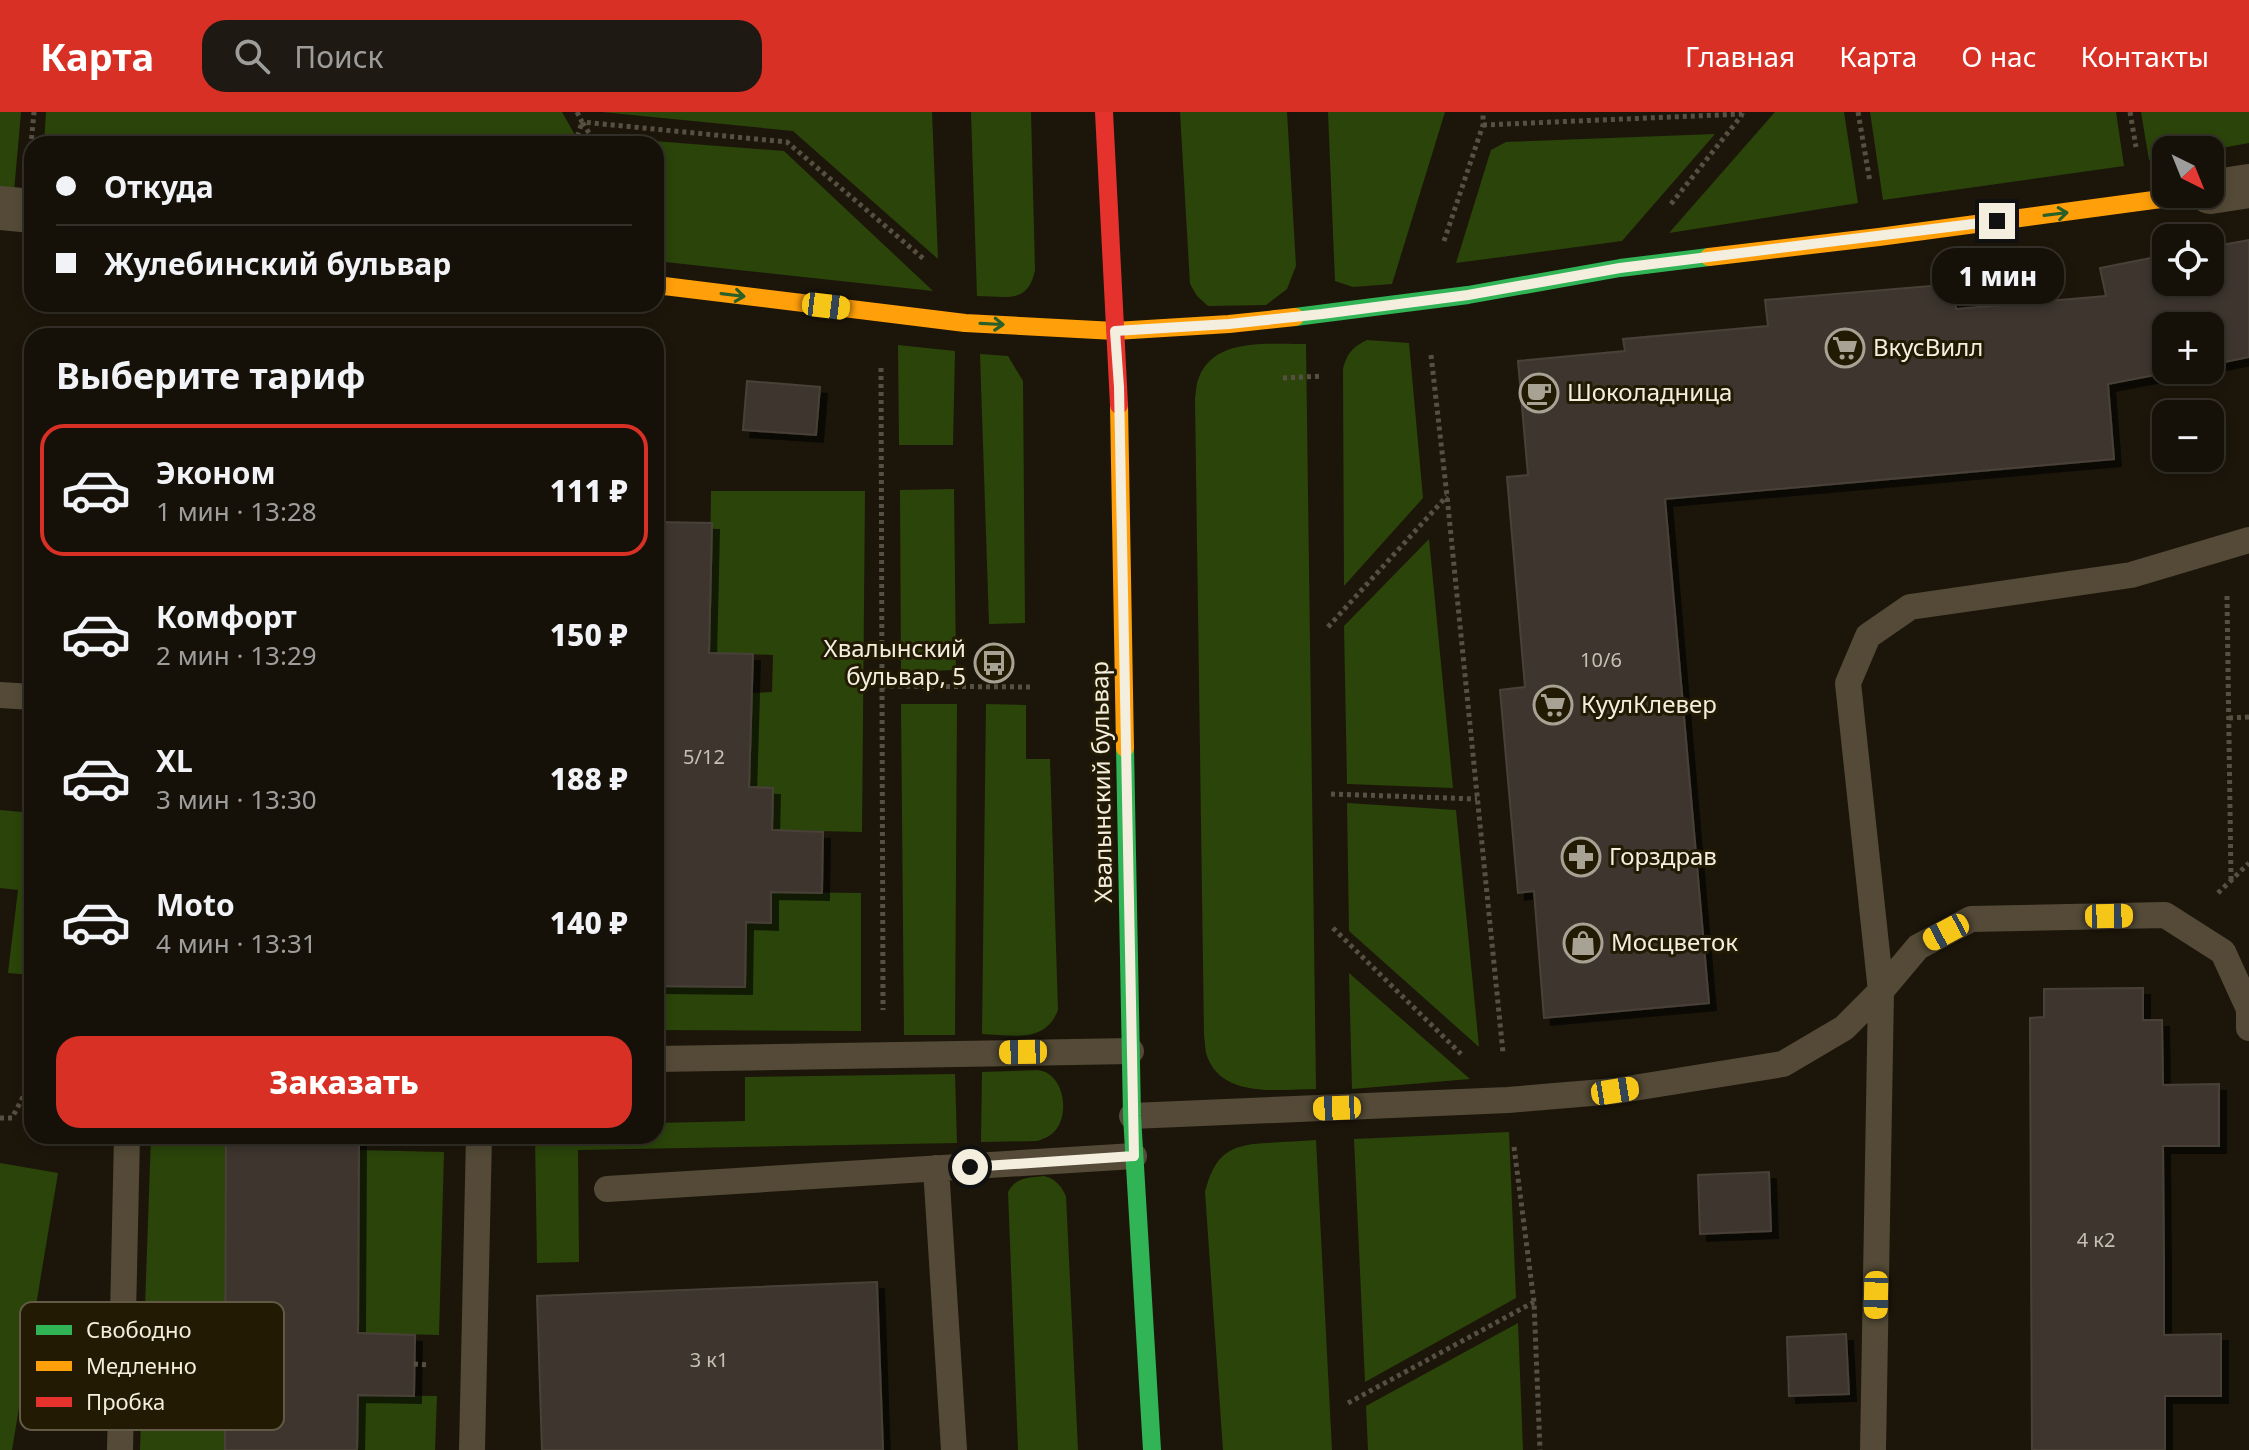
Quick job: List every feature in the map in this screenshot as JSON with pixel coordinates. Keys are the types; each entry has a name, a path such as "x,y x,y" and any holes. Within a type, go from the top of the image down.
{"street":[{"name":"Хвалынский бульвар","path":"1104,112 1119,387 1132,1116 1152,1450"},
{"path":"2224,190 2249,186"},
{"path":"664,286 965,323 1115,331 1229,324 1468,295 1620,268 2152,200"},
{"path":"0,208 24,210"}],"lane":[{"path":"1873,1450 1881,991 1848,683 1868,636 1910,607 2131,575 2238,543"},
{"path":"0,695 24,696"},
{"path":"1132,1116 1508,1100 1615,1091 1783,1064 1844,1028 1918,947 1971,919 2165,915 2223,952 2249,1009 2249,1028"},
{"path":"664,1059 1131,1051"},
{"path":"123,1302 127,1144"},
{"path":"472,1450 479,1144"},
{"path":"607,1189 1134,1156"},
{"path":"936,1168 954,1450"},
{"path":"120,1430 120,1450"}],"path":[{"path":"577,112 591,136"},
{"path":"1483,112 1483,125 1424,300 1447,496 1508,1100 1534,1302 1540,1450"},
{"path":"1858,112 1879,237"},
{"path":"1483,125 1742,113"},
{"path":"1620,268 1742,113"},
{"path":"578,136 582,122"},
{"path":"582,122 787,142 928,263"},
{"path":"880,313 883,1055"},
{"path":"1328,627 1447,496"},
{"path":"2231,880 2229,718 2238,543"},
{"path":"882,686 1034,687"},
{"path":"2229,718 2249,717"},
{"path":"1331,794 1477,799"},
{"path":"1333,928 1508,1100"},
{"path":"0,1118 12,1118 24,1095"},
{"path":"1348,1403 1534,1302"}],"green space":[{"path":"0,112 21,112 14,192 0,190"},
{"path":"46,112 562,112 575,135 588,136 44,136"},
{"path":"602,112 932,112 938,259 793,131"},
{"path":"971,112 1031,112 1035,270 1027,289 1014,296 977,296"},
{"path":"1180,112 1287,112 1296,266 1287,289 1266,305 1208,306 1190,284"},
{"path":"1328,112 1445,112 1392,284 1353,287 1335,281"},
{"path":"1775,112 1844,112 1858,203 1669,233"},
{"path":"1870,112 2116,112 2124,166 1883,200"},
{"path":"2141,112 2249,112 2249,143 2224,147 2224,136 2152,136 2152,160 2149,160"},
{"path":"1715,134 1622,241 1456,263 1491,150 1506,142"},
{"path":"664,142 784,151 933,291 664,262"},
{"path":"1367,340 1409,343 1423,498 1344,586 1343,369 1351,351"},
{"path":"1306,344 1316,1089 1269,1090 1237,1085 1224,1078 1213,1068 1205,1049 1195,399 1198,380 1205,366 1216,356 1244,346"},
{"path":"898,345 955,351 953,445 899,445"},
{"path":"980,354 1008,356 1023,381 1025,623 989,624"},
{"path":"954,489 956,670 901,672 900,490"},
{"path":"711,491 865,491 862,832 772,830 773,788 749,787 752,693 772,692 773,655 692,652 709,639"},
{"path":"1429,539 1453,788 1347,784 1344,626"},
{"path":"901,704 957,704 955,1035 904,1035"},
{"path":"986,704 1026,705 1026,759 1050,759 1058,1010 1045,1028 1026,1035 982,1034"},
{"path":"1347,803 1456,810 1479,1047 1349,931"},
{"path":"0,810 24,812 24,974 8,973 18,890 0,888"},
{"path":"771,892 861,893 861,1031 664,1030 664,986 744,987 746,922 770,922"},
{"path":"1349,973 1470,1079 1352,1089"},
{"path":"1037,1070 1053,1078 1062,1095 1062,1115 1054,1132 1037,1141 981,1142 982,1072"},
{"path":"955,1074 957,1143 578,1150 579,1262 537,1263 535,1144 664,1144 664,1123 745,1121 745,1077"},
{"path":"1509,1132 1516,1298 1365,1382 1354,1139"},
{"path":"1316,1140 1332,1450 1223,1450 1205,1192 1219,1160 1233,1149 1253,1144"},
{"path":"151,1144 226,1144 225,1302 145,1302"},
{"path":"358,1150 444,1152 439,1335 358,1333"},
{"path":"0,1163 58,1173 37,1302 20,1302 20,1402 12,1450 0,1450"},
{"path":"1044,1176 1058,1183 1066,1196 1078,1450 1018,1450 1008,1192 1019,1181"},
{"path":"1518,1323 1523,1450 1368,1450 1366,1406"},
{"path":"358,1395 437,1396 435,1450 357,1450"},
{"path":"141,1430 225,1430 225,1450 140,1450"}],"building":[{"path":"2249,240 2249,357 2224,362 2224,312 2152,312 2152,376 2108,384 2114,459 1665,499 1709,1003 1544,1018 1534,891 1518,893 1500,690 1525,687 1507,477 1528,475 1518,361 1625,351 1623,339 1768,326 1765,300 1954,284 1956,309 2106,296 2100,268 2152,258 2152,296 2224,296 2224,244"},
{"path":"747,381 820,387 816,435 743,430"},
{"path":"664,522 712,523 709,653 753,654 749,787 773,788 772,830 823,832 822,893 771,892 771,923 746,922 745,987 664,986"},
{"path":"2143,988 2143,1020 2162,1020 2163,1085 2219,1084 2219,1146 2163,1146 2164,1335 2221,1334 2221,1396 2165,1396 2165,1450 2032,1450 2030,1018 2044,1017 2044,989"},
{"path":"226,1144 359,1144 358,1333 415,1335 414,1396 358,1395 357,1450 225,1450 225,1430 284,1430 284,1302 225,1302"},
{"path":"1769,1172 1771,1231 1700,1234 1698,1175"},
{"path":"877,1282 883,1450 542,1450 537,1296"},
{"path":"1846,1334 1849,1394 1789,1396 1787,1337"}],"traffic: fast":[{"path":"1295,317 1468,295 1620,268 1709,257"},
{"path":"1125,748 1132,1116 1152,1450"}],"traffic: slow":[{"path":"1709,257 2152,200"},
{"path":"664,286 965,323 1115,331 1295,317"},
{"path":"1119,405 1125,748"}],"traffic: jam":[{"path":"1104,112 1119,405"}],"place":[{"name":"ВкусВилл","path":"1845,348"},
{"name":"Шоколадница","path":"1539,393"},
{"name":"Хвалынский бульвар, 5","path":"994,663"},
{"name":"КуулКлевер","path":"1553,705"},
{"name":"Горздрав","path":"1581,857"},
{"name":"Мосцветок","path":"1583,943"}],"route":[{"path":"970,1167 1134,1156 1119,387 1115,331 1322,314 1468,295 1620,268 1997,221"}]}
